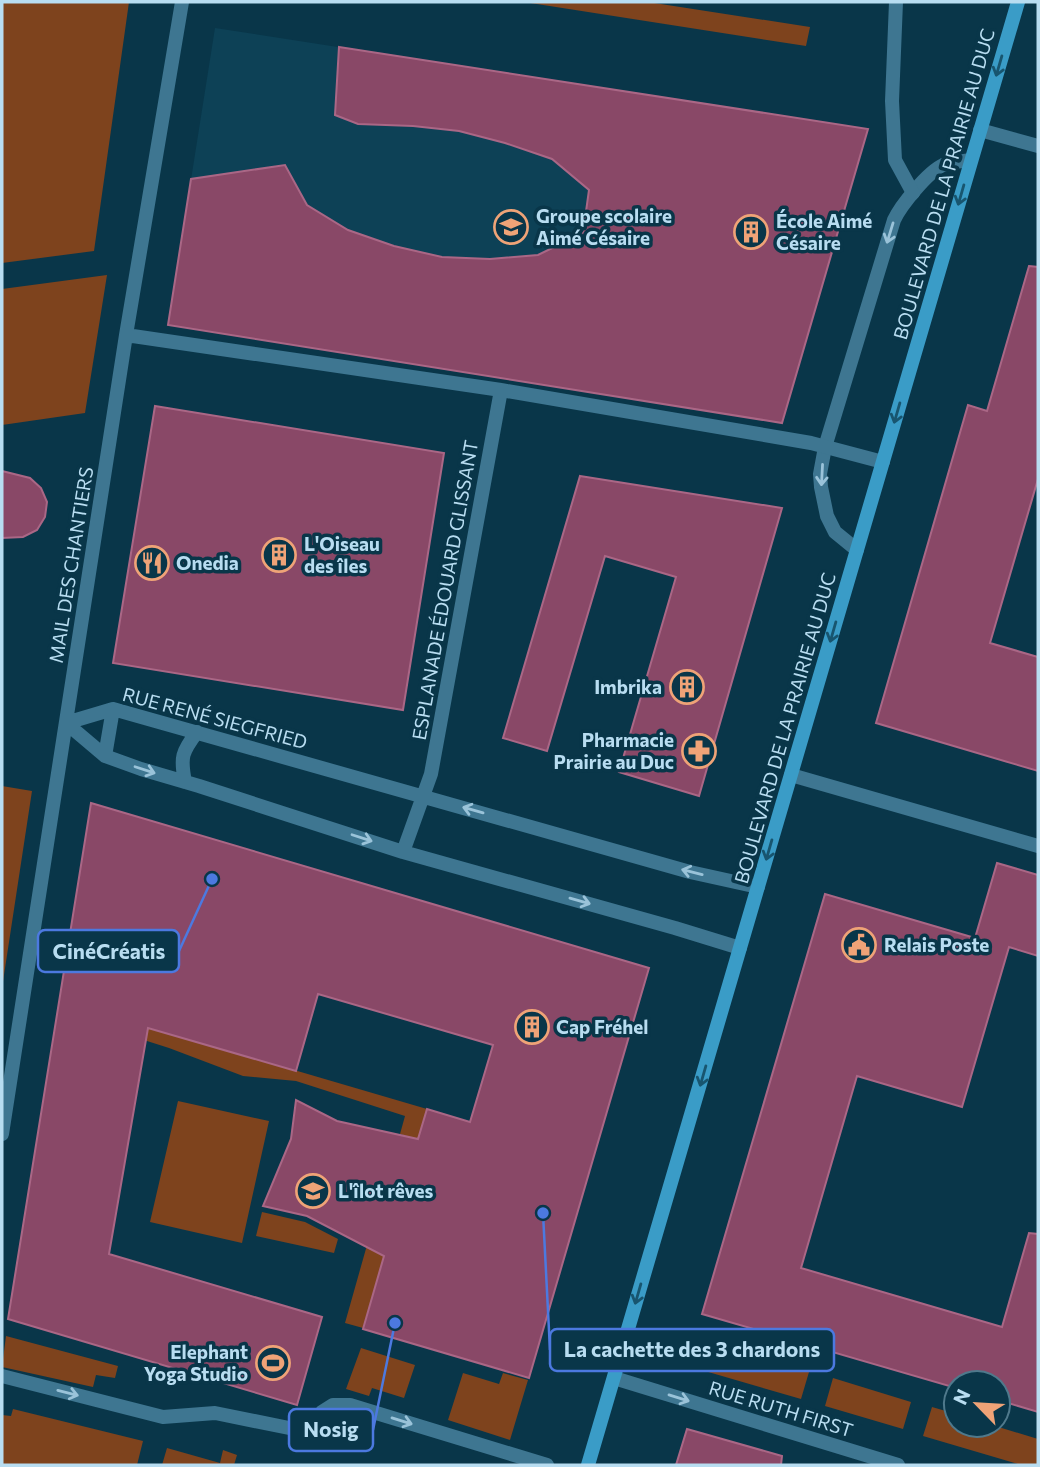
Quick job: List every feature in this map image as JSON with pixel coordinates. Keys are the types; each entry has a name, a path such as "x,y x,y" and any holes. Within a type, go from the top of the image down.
{"main road":[{"name":"BOULEVARD DE LA PRAIRIE AU DUC","path":"588,1465 1018,2"}],"street":[{"name":"MAIL DES CHANTIERS","path":"2,1134 126,335 182,2"},
{"path":"895,2 892,101 895,160 913,193"},
{"path":"980,130 1038,146"},
{"path":"857,550 835,532 827,516 820,474 825,447 899,209 943,165 971,160"},
{"path":"126,335 500,390 825,447 883,462"},
{"name":"ESPLANADE ÉDOUARD GLISSANT","path":"403,852 431,774 500,390"},
{"path":"105,756 113,709"},
{"name":"RUE RENÉ SIEGFRIED","path":"66,723 113,709 690,872 758,887"},
{"path":"66,723 105,756 141,769 403,852 740,948"},
{"path":"185,782 182,757 197,732"},
{"path":"791,775 1038,846"},
{"path":"2,1376 163,1417 215,1413 294,1429 313,1424 322,1412 333,1405 351,1405 547,1465"},
{"name":"RUE RUTH FIRST","path":"614,1378 898,1465"}],"shaded area":[{"path":"2,2 129,2 94,251 2,263"},
{"path":"524,2 648,2 810,27 806,46"},
{"name":"Groupe scolaire Aimé Césaire","path":"215,28 868,129 782,423 168,325"},
{"path":"107,275 85,413 2,425 2,289"},
{"path":"2,786 32,791 2,988"},
{"path":"62,1002 427,1109 418,1140 400,1134 405,1116 296,1081 243,1076 169,1048 59,1013"},
{"path":"178,1101 269,1121 242,1243 150,1222"},
{"path":"380,1199 399,1205 363,1328 345,1323"},
{"path":"262,1212 305,1222 338,1239 334,1253 256,1236"},
{"path":"6,1336 118,1366 115,1378 96,1375 93,1387 2,1367"},
{"path":"706,1341 809,1372 801,1399 698,1369"},
{"path":"361,1348 415,1365 404,1398 372,1388 369,1396 346,1389"},
{"path":"463,1373 499,1384 503,1373 528,1380 510,1440 448,1420"},
{"path":"833,1378 911,1402 903,1429 825,1406"},
{"path":"932,1407 942,1410 942,1439 1012,1439 1012,1431 1038,1439 1038,1465 1021,1465 923,1436"},
{"path":"13,1409 143,1441 137,1465 2,1465 2,1415 11,1416"},
{"path":"167,1448 220,1463 223,1450 237,1455 234,1465 162,1465"}],"building":[{"name":"Groupe scolaire Aimé Césaire","path":"339,47 868,129 782,423 168,325 191,179 285,165 307,205 348,230 394,246 442,257 490,259 538,255 583,233 589,190 552,159 459,131 358,124 335,115"},
{"path":"1029,266 1038,267 1038,479 990,643 1038,657 1038,771 876,723 968,405 987,411"},
{"name":"L'Oiseau des îles","path":"155,406 444,453 403,710 113,663"},
{"path":"2,471 30,478 41,488 47,502 45,517 37,530 23,537 2,538"},
{"name":"Imbrika","path":"580,476 782,508 699,796 619,772 676,577 605,556 547,751 503,738"},
{"path":"91,803 649,968 529,1378 363,1329 384,1256 307,1216 263,1206 291,1139 296,1100 337,1121 418,1139 427,1109 470,1122 493,1045 318,994 296,1071 148,1028 109,1254 322,1317 297,1405 8,1319"},
{"path":"997,863 1038,875 1038,956 1009,947 962,1107 857,1076 801,1268 1002,1327 1029,1233 1038,1234 1038,1412 1012,1404 1012,1369 942,1369 942,1384 702,1314 825,894 975,938"},
{"path":"687,1429 782,1456 781,1465 676,1465"}],"place":[{"name":"Groupe scolaire Aimé Césaire","path":"511,227"},
{"name":"École Aimé Césaire","path":"751,232"},
{"name":"L'Oiseau des îles","path":"279,555"},
{"name":"Onedia","path":"152,563"},
{"name":"Imbrika","path":"687,687"},
{"name":"Pharmacie Prairie au Duc","path":"699,751"},
{"name":"CinéCréatis","path":"212,879"},
{"name":"Relais Poste","path":"859,945"},
{"name":"Cap Fréhel","path":"532,1027"},
{"name":"L'îlot rêves","path":"313,1191"},
{"name":"La cachette des 3 chardons","path":"543,1213"},
{"name":"Nosig","path":"395,1323"},
{"name":"Elephant Yoga Studio","path":"273,1363"}]}
